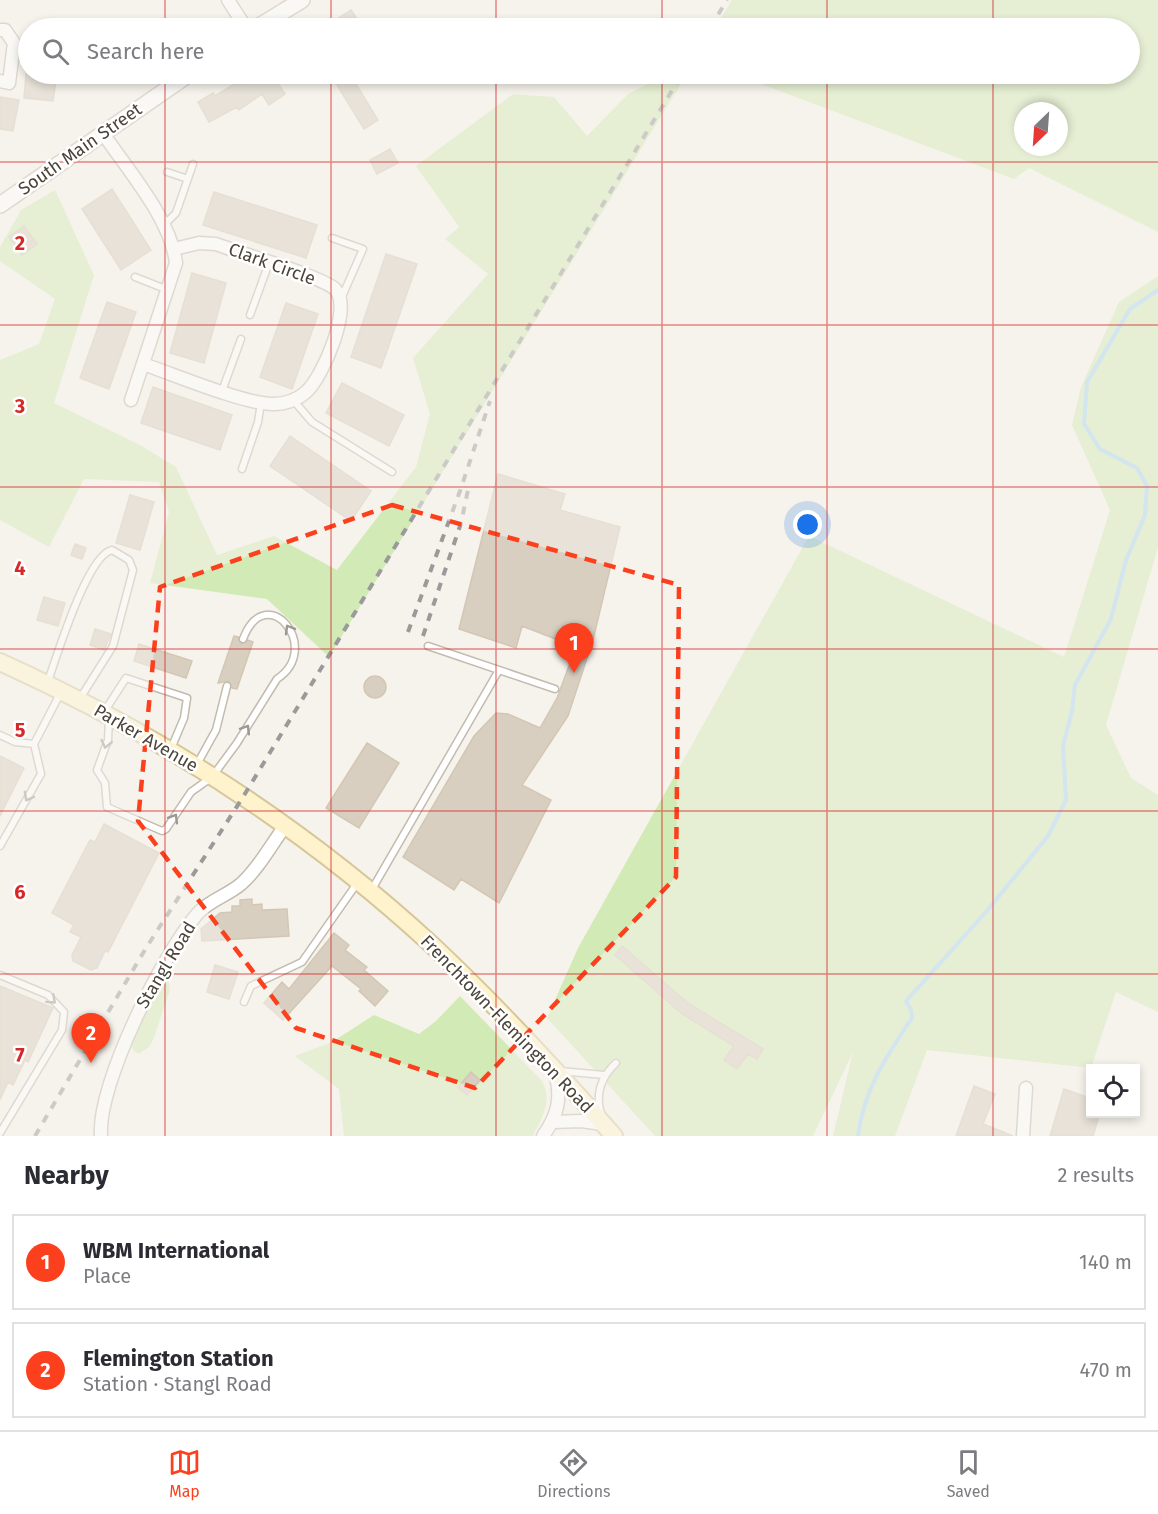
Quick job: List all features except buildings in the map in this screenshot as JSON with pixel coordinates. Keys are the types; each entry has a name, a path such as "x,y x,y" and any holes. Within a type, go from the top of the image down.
{"main road":[{"name":"Parker Avenue","path":"0,662 79,700 170,750 285,826"},
{"name":"Frenchtown-Flemington Road","path":"285,826 364,887 456,968 555,1070 609,1130"}],"street":[{"path":"228,0 240,18"},
{"path":"272,18 302,0"},
{"path":"0,30 5,30 14,43 9,83 0,81"},
{"name":"South Main Street","path":"1,202 174,84"},
{"path":"102,132 163,225 174,249 175,270 131,400"},
{"name":"Clark Circle","path":"174,249 207,242 328,284 342,299"},
{"path":"143,364 261,403 294,401 307,392 320,373 341,318 342,299"},
{"name":"Stangl Road","path":"101,1136 104,1105 135,1016 170,957 201,910 250,875 285,826"},
{"path":"543,1136 553,1122 560,1099 555,1070"},
{"path":"1023,1136 1026,1088"},
{"path":"553,1122 581,1121 609,1130"}],"lane":[{"path":"163,225 176,213 193,164"},
{"path":"167,172 188,179"},
{"path":"332,238 363,249 342,299"},
{"path":"250,315 269,264"},
{"path":"135,278 168,290"},
{"path":"222,391 241,339"},
{"path":"294,401 312,422 392,472"},
{"path":"242,469 258,422 261,403"},
{"path":"0,846 41,774 34,744 54,688 86,579 102,555 112,550 129,560 134,570 113,646 79,700"},
{"path":"170,750 184,718 187,698 126,678 106,714 108,740 97,770 105,783 107,807 162,831 171,823 191,792 212,777 237,743 277,679 286,673 291,664 293,634 285,621 273,614 267,614 248,627 243,639"},
{"path":"428,646 555,689"},
{"path":"244,1002 255,984 302,962 364,887 499,670"},
{"path":"196,767 211,742 227,686"},
{"path":"0,735 15,742 34,744"},
{"path":"0,975 48,995 64,1012 62,1030 0,1133"},
{"path":"609,1130 598,1100 604,1075 616,1063"},
{"path":"555,1070 604,1075"}],"highlighted area":[{"path":"392,505 679,585 676,877 475,1088 296,1028 138,821 160,587"}],"green space":[{"path":"732,0 1158,0 1158,232 1029,168 1014,179 761,84 1140,84 1140,18 721,18"},
{"path":"648,84 681,84 329,657 267,599 150,583 169,512 159,482 84,479 49,547 0,520 0,360 39,344 55,299 0,261 0,247 21,210 55,190 94,275 54,403 140,445 176,467 217,555 274,536 337,570 416,467 430,414 413,358 488,274 445,239 459,227 416,166 513,94 554,97 587,136 628,94"},
{"path":"1158,276 1158,547 1106,725 1131,778 1158,795 1158,1012 1116,992 1092,1064 1086,1064 1086,1067 927,1050 895,1136 833,1136 853,1052 813,1136 655,1136 547,1018 578,948 809,536 1064,657 1110,510 1072,425 1081,387 1119,302"},
{"path":"168,976 170,990 153,1040 149,1047 139,1054 131,1045 151,997"},
{"path":"460,996 542,1081 546,1095 545,1109 533,1136 344,1136 339,1089 295,1056 332,1042 374,1015 419,1034 436,1021"}],"waterway":[{"path":"858,1136 865,1103 871,1088 885,1060 912,1018 906,1001 986,912 1048,836 1066,800 1063,746 1072,711 1075,685 1111,619 1126,560 1145,515 1147,486 1137,468 1100,449 1084,424 1087,382 1130,309 1158,290"}],"railway":[{"path":"716,18 727,0"},
{"path":"35,1136 146,948 243,797 676,84"},
{"path":"408,632 460,491 490,401"},
{"path":"423,636 461,523 468,490"}],"place":[{"name":"WBM International","path":"574,673"},
{"name":"Flemington Station","path":"91,1063"}]}
